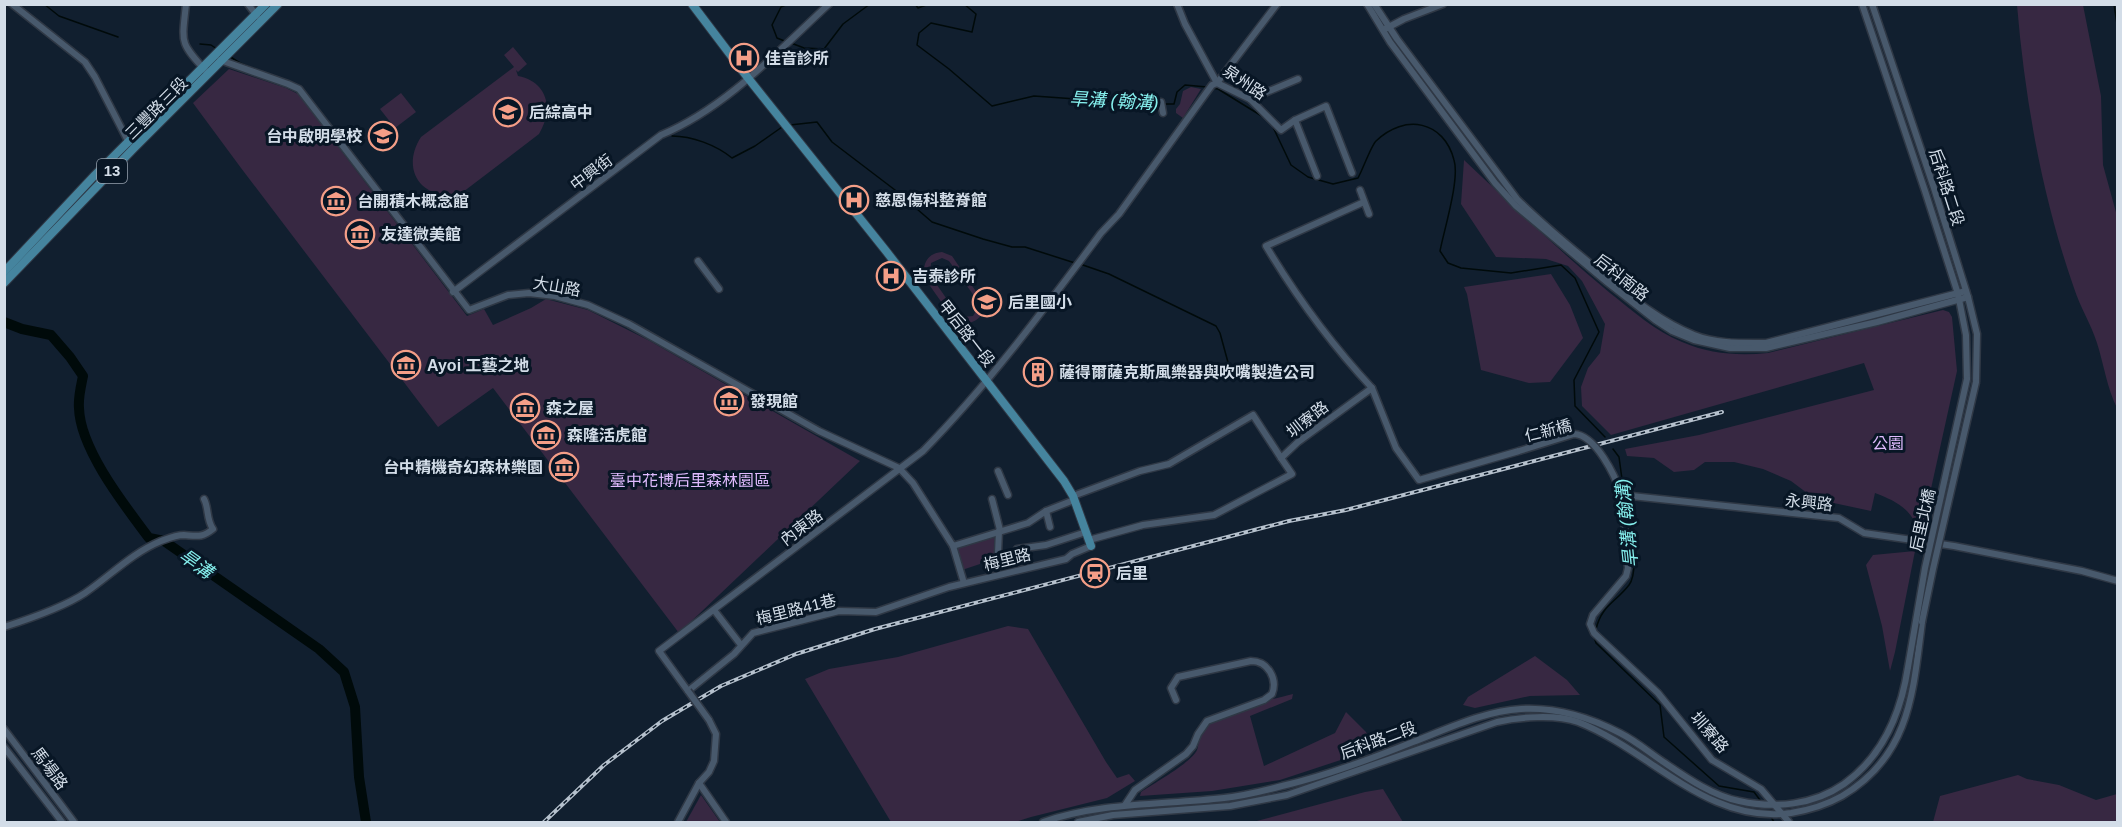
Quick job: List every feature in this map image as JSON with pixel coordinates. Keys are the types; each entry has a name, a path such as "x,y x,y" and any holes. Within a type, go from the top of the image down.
{"main road":[{"name":"三豐路三段","path":"259,18 266,4"},
{"name":"三豐路三段","path":"4,272 259,18 278,4"},
{"name":"甲后路一段","path":"692,4 1064,481 1074,498 1089,539"},
{"name":"三豐路三段","path":"5,281 131,145"}],"street":[{"path":"12,4 85,62 131,145"},
{"path":"186,4 183,40 189,53 206,71"},
{"path":"248,4 259,18"},
{"name":"中興街","path":"453,292 661,135 693,120 748,78 829,4"},
{"name":"泉州路","path":"1177,4 1212,86 1250,99 1281,130 1295,120 1326,106 1352,173"},
{"name":"內東路","path":"688,691 659,651 923,451 986,380 1101,233 1119,214 1212,86 1277,4"},
{"name":"后科南路","path":"1367,4 1517,199 1563,241 1657,316 1696,336 1743,343 1766,343 1876,319 1967,294"},
{"name":"后科南路","path":"1374,4 1385,29"},
{"path":"1385,29 1443,4"},
{"name":"后科路二段","path":"1862,4 1958,297 1966,335 1967,379"},
{"name":"后科路二段","path":"1872,4 1967,294 1977,334 1976,382"},
{"name":"大山路","path":"218,59 298,89 469,310 508,295 529,293 555,296 588,305 629,324 819,431 899,468"},
{"path":"1250,99 1298,79"},
{"path":"1896,105 1904,101"},
{"path":"1161,102 1163,113"},
{"path":"1295,120 1317,176"},
{"path":"1360,190 1369,214"},
{"path":"1364,202 1266,246 1287,282 1372,388"},
{"path":"698,261 719,289"},
{"name":"后里北橋","path":"1776,805 1800,803 1820,797 1854,777 1882,744 1892,727 1904,692 1925,568 1967,379"},
{"name":"后里北橋","path":"1783,814 1816,808 1835,800 1869,778 1886,757 1899,734 1912,694 1922,622 1976,382"},
{"name":"仁新橋","path":"1372,388 1396,448 1419,480 1579,434 1586,437 1608,464 1617,479 1622,495"},
{"name":"圳寮路","path":"1089,539 1143,525 1214,515 1292,474 1281,458 1326,420 1372,388"},
{"name":"梅里路","path":"953,546 1028,523 1046,511 1074,498 1140,471 1168,464 1253,415 1281,458"},
{"name":"梅里路","path":"899,468 914,483 953,546 964,583 1066,559 1089,539"},
{"path":"998,471 1008,495"},
{"name":"圳寮路","path":"1622,495 1628,568 1626,576 1593,615 1590,624 1594,633 1658,693 1712,759 1761,789 1790,822"},
{"name":"永興路","path":"1622,495 1839,518 1864,533 1954,546 2118,581"},
{"path":"4,627 34,617 83,594 142,548 172,537 206,535 213,529 204,499"},
{"path":"992,499 1000,531 998,553"},
{"path":"1046,511 1050,527"},
{"path":"1017,549 1089,539"},
{"name":"梅里路41巷","path":"688,691 734,654 753,633 839,611 876,612 964,583"},
{"path":"714,610 741,645"},
{"path":"1125,805 1135,790 1186,754 1207,721 1264,700 1272,694 1273,683 1269,670 1262,662 1251,661 1178,677 1171,688 1176,700"},
{"path":"678,822 699,783 709,772 714,761 716,747 716,734 709,720 688,691"},
{"name":"后科路二段","path":"1044,822 1125,805 1225,798 1284,786 1472,720 1518,709 1539,709 1577,715 1623,734 1704,787 1738,801 1776,805"},
{"name":"后科路二段","path":"1078,822 1113,814 1230,806 1287,795 1465,732 1515,718 1540,717 1576,721 1618,743 1701,795 1735,809 1783,814"},
{"name":"馬場路","path":"4,729 74,822"},
{"name":"馬場路","path":"4,747 62,822"},
{"path":"699,783 726,822"}],"green space":[{"path":"2017,5 2083,5 2101,96 2103,165 2117,216 2117,408 2095,336 2074,288 2044,184 2030,112"},
{"path":"513,47 527,64 518,72 516,70 518,76 536,84 542,90 545,98 546,115 539,134 463,192 437,193 427,189 414,173 415,150 421,137 514,67 504,55"},
{"name":"臺中花博后里森林園區","path":"229,69 298,94 467,316 484,309 493,325 546,299 588,310 650,341 860,461 679,633 493,388 438,427 193,103"},
{"path":"1191,87 1201,89 1183,118 1176,113 1176,109 1180,104 1183,91"},
{"path":"401,93 416,112 395,128 380,109"},
{"name":"公園","path":"1464,160 1610,293 1653,326 1693,346 1724,353 1768,353 1943,310 1949,312 1952,317 1957,371 1923,525 1916,524 1899,504 1875,493 1871,511 1815,499 1791,481 1763,469 1734,462 1705,462 1694,470 1674,472 1654,458 1627,456 1625,449 1699,435 1874,390 1864,363 1611,435 1582,406 1581,387 1588,368 1600,353 1605,324 1582,281 1568,266 1546,259 1496,257 1461,204"},
{"path":"942,252 952,256 983,302 983,311 979,318 963,324 968,332 964,334 918,269 921,266 924,269 929,257","holes":["942,258 949,261 977,300 977,309 973,316 958,315 930,275 931,263"]},
{"path":"1551,274 1570,305 1583,338 1550,382 1529,383 1481,370 1464,287"},
{"path":"995,535 997,558 980,561 980,564 962,570 956,547"},
{"path":"1915,551 1890,671 1882,626 1866,565 1873,555"},
{"path":"1008,626 1028,629 1117,778 1129,774 1135,781 1107,798 1015,822 891,822 805,679 829,669 898,657"},
{"path":"1535,656 1567,680 1580,695 1530,696 1475,708 1463,705 1468,697"},
{"path":"1293,694 1292,699 1250,716 1264,766 1335,733 1346,712 1366,732 1374,749 1280,780 1212,791 1140,796 1141,792 1194,755 1198,747 1200,730 1210,721 1232,710"},
{"path":"2018,775 2059,785 2096,800 2117,794 2117,822 1933,822 1940,796"},
{"path":"1383,789 1403,822 1253,822 1365,792"},
{"path":"701,795 720,822 686,822"}],"waterway":[{"path":"44,4 59,16 118,37"},
{"name":"旱溝 (翰溝)","path":"787,42 777,38 772,25 781,7 788,4"},
{"name":"旱溝 (翰溝)","path":"791,43 804,48 824,49 843,24 870,4"},
{"name":"旱溝 (翰溝)","path":"915,4 918,8 929,4"},
{"name":"旱溝 (翰溝)","path":"964,4 976,14 972,32 931,23 919,33 917,45 992,106 1034,96 1160,105"},
{"path":"2114,4 2118,31"},
{"path":"200,44 211,45 217,49"},
{"path":"229,56 240,63 302,88 354,156"},
{"name":"旱溝 (翰溝)","path":"1165,104 1174,104 1177,92 1185,85 1207,87"},
{"name":"旱溝 (翰溝)","path":"1212,88 1218,89 1265,118"},
{"path":"790,125 817,122 832,142 895,190 932,222 983,239 1012,247 1025,247 1075,263"},
{"name":"旱溝 (翰溝)","path":"1272,125 1291,165 1308,177 1333,184 1358,178 1376,141 1387,132 1411,124 1433,129 1442,137 1454,160 1455,179 1440,251 1448,263 1461,268 1511,273 1561,265 1575,278 1599,332 1574,380 1575,406 1605,437"},
{"path":"672,136 704,142 732,158 755,146 782,127"},
{"path":"1080,264 1109,274 1216,326 1232,377"},
{"name":"旱溝","path":"4,322 22,329 51,335 83,376 79,408 81,424 87,441 105,476 149,538 164,541 319,649 344,672 355,707 359,777 366,822"},
{"name":"旱溝 (翰溝)","path":"1613,449 1619,457 1624,494"},
{"name":"旱溝 (翰溝)","path":"1596,629 1605,609 1624,591 1632,578 1633,544 1625,501"},
{"name":"旱溝 (翰溝)","path":"1594,637 1596,643 1660,705 1664,737 1719,786 1754,792 1760,800"},
{"name":"旱溝 (翰溝)","path":"1771,817 1774,822"}],"railway":[{"path":"544,822 604,765 662,721 721,686 796,654 875,629 1289,521 1346,510 1722,412"}],"place":[{"name":"佳音診所","path":"744,58"},
{"name":"后綜高中","path":"508,112"},
{"name":"台中啟明學校","path":"383,136"},
{"name":"慈恩傷科整脊館","path":"854,200"},
{"name":"台開積木概念館","path":"336,201"},
{"name":"友達微美館","path":"360,234"},
{"name":"吉泰診所","path":"891,276"},
{"name":"后里國小","path":"987,302"},
{"name":"Ayoi 工藝之地","path":"406,365"},
{"name":"薩得爾薩克斯風樂器與吹嘴製造公司","path":"1038,372"},
{"name":"發現館","path":"729,401"},
{"name":"森之屋","path":"525,408"},
{"name":"森隆活虎館","path":"546,435"},
{"name":"台中精機奇幻森林樂園","path":"564,467"},
{"name":"后里","path":"1095,573"}]}
